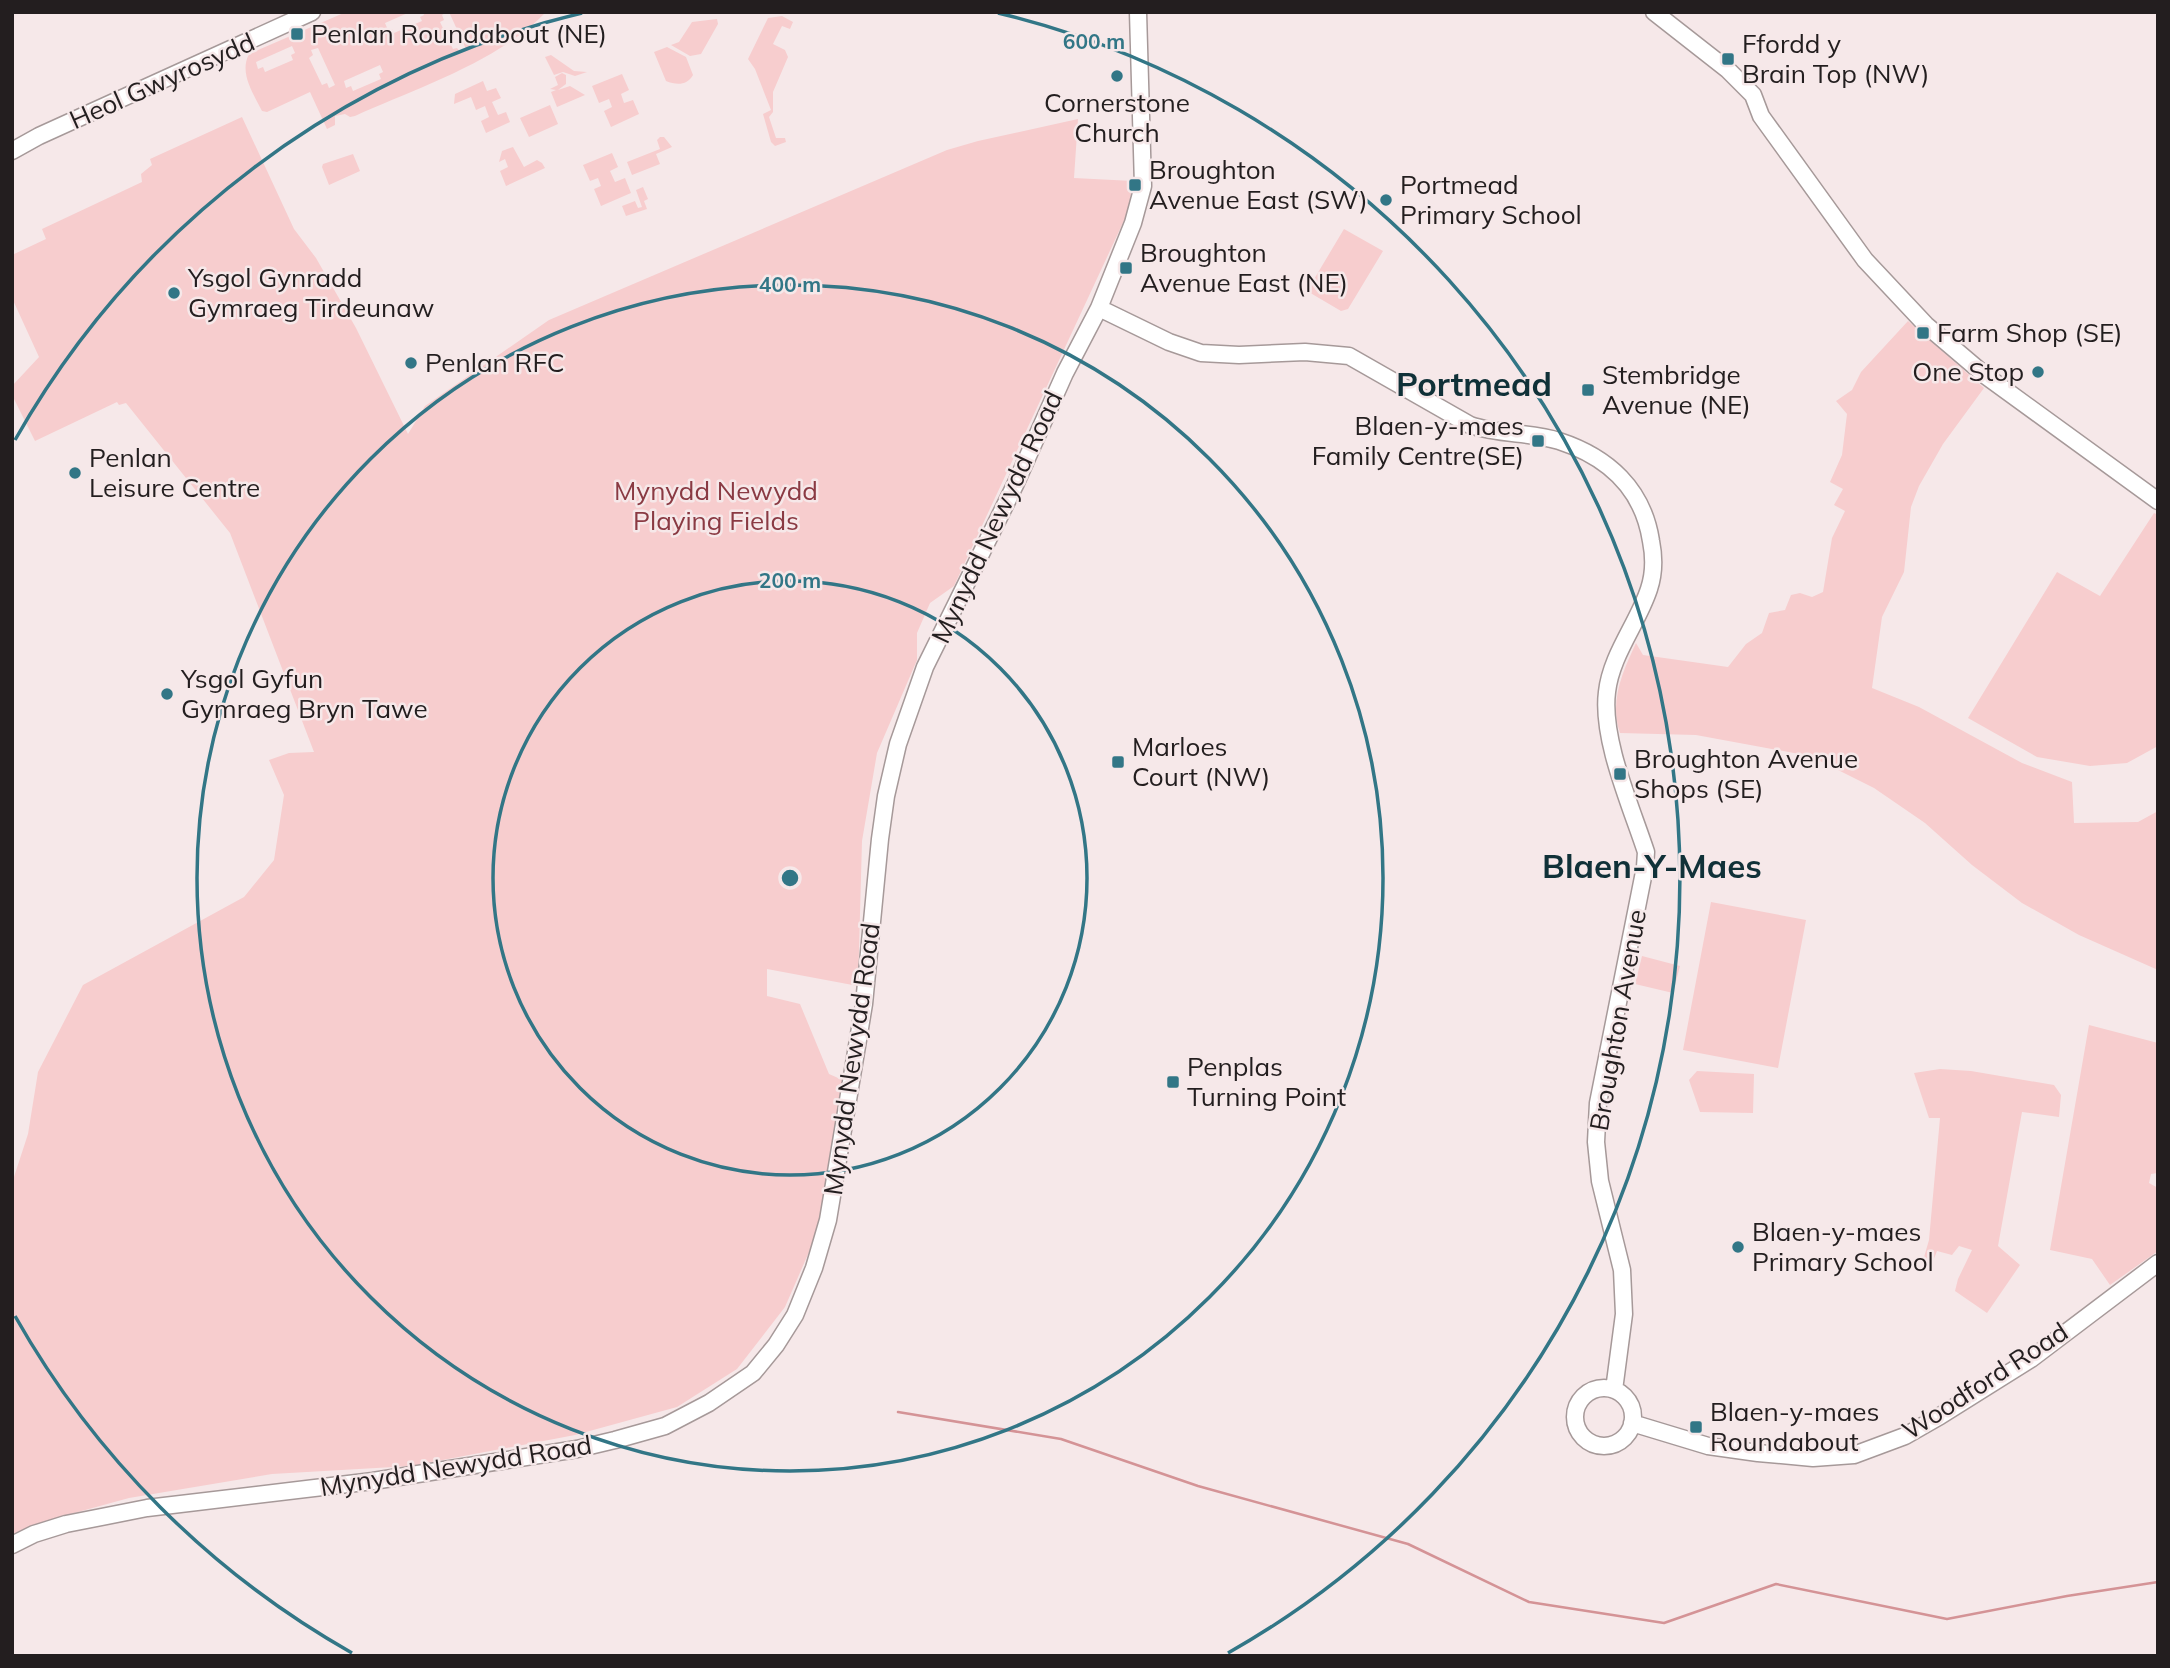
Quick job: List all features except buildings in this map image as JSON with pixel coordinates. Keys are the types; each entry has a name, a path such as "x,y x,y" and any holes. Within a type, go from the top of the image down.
{"street":[{"name":"Heol Gwyrosydd","path":"12,151 39,136 312,12"},
{"name":"Mynydd Newydd Road","path":"12,1545 34,1534 66,1524 147,1508 373,1481 577,1450 665,1426 709,1403 753,1374 795,1315 814,1268 828,1220 864,1004 886,796 898,744 925,667 972,575 1065,373 1099,307 1133,223 1143,186 1138,12"},
{"path":"1654,12 1728,69 1753,95 1761,116 1865,260 1926,325 1986,376 2158,500"},
{"name":"Broughton Avenue","path":"1099,307 1169,342 1201,353 1239,355 1305,352 1349,356 1470,425 1488,431 1558,441 1600,460 1633,489 1649,525 1654,556 1650,588 1611,672 1607,692 1607,720 1611,742 1646,852 1598,1103 1595,1142 1600,1181 1622,1270 1624,1314 1614,1390"},
{"name":"Woodford Road","path":"1632,1423 1708,1446 1813,1458 1854,1455 1905,1436 2031,1359 2158,1263"},
{"path":"1595,1389 1614,1390 1629,1402 1632,1423 1622,1439 1601,1446 1591,1443 1579,1432 1575,1411 1585,1394 1595,1389"}],"green space":[{"path":"346,12 410,12 385,23 388,30 392,29 394,33 422,21 420,17 424,15 423,12 447,12 442,15 444,20 440,22 453,49 457,48 460,52 466,49 449,12 546,12 527,30 481,59 355,116 335,116 335,125 327,129 310,92 267,112 262,111 246,76 249,54","holes":["292,46 295,53 291,55 293,60 265,72 263,67 258,69 256,62","318,48 335,85 329,88 327,83 322,85 309,58 313,55 311,50","380,65 383,72 379,74 381,79 353,91 351,86 346,88 344,81"]},
{"path":"782,16 793,22 790,29 782,26 773,44 785,50 788,57 773,92 773,112 769,117 776,138 785,138 786,142 775,146 771,142 763,114 771,110 755,69 748,59 768,18"},
{"path":"717,19 718,24 701,54 690,56 671,45 679,42 692,22"},
{"path":"667,47 686,57 693,75 688,81 677,84 666,81 654,52"},
{"path":"551,55 574,71 587,72 575,76 563,72 554,75 545,57"},
{"path":"562,73 566,75 566,84 558,90 570,86 585,95 557,107 551,92 556,90 550,89 558,85 555,77"},
{"path":"622,74 629,90 621,94 624,103 633,100 639,114 611,127 604,111 612,107 609,99 599,103 592,86"},
{"path":"483,81 487,91 496,88 501,98 492,102 498,115 506,112 510,122 486,133 481,121 489,117 485,106 476,110 471,97 454,104 455,94"},
{"path":"550,105 558,124 529,137 520,118"},
{"name":"Mynydd Newydd Playing Fields","path":"242,117 294,229 316,258 356,328 408,434 425,406 549,320 947,150 1078,119 1074,178 1133,181 1128,212 954,586 930,603 917,633 917,660 877,753 862,841 858,986 767,969 767,996 800,1004 829,1074 845,1081 819,1229 785,1307 737,1369 677,1407 575,1435 411,1466 272,1474 129,1498 45,1521 12,1534 12,1183 28,1134 38,1072 83,985 244,897 274,860 284,795 269,760 289,753 314,752 230,533 126,403 119,405 117,402 35,441 12,395 12,386 39,357 12,298 12,255 46,239 42,229 142,182 141,174 152,165 150,159"},
{"path":"664,137 672,147 656,154 660,164 632,175 627,162 660,149 657,140"},
{"path":"513,147 524,167 537,160 545,168 506,186 500,171 508,167 505,159 499,162 502,151"},
{"path":"612,153 618,167 610,171 615,182 625,178 631,193 601,206 594,189 601,186 598,178 590,181 583,165"},
{"path":"353,154 360,171 329,185 323,164"},
{"path":"643,187 648,199 644,201 647,209 626,216 622,206 635,201 638,208 642,207 636,190"},
{"path":"1344,229 1383,251 1348,309 1341,311 1307,291"},
{"path":"1908,321 1984,388 1943,444 1919,486 1911,507 1904,572 1882,617 1872,688 1919,707 2022,763 2072,782 2074,823 2138,822 2158,811 2158,970 2079,935 2022,903 1972,865 1925,823 1874,788 1810,756 1696,735 1620,733 1617,698 1622,675 1636,643 1643,655 1728,667 1746,644 1762,633 1769,613 1785,610 1791,595 1800,593 1812,597 1823,592 1832,538 1845,511 1834,505 1843,489 1830,482 1842,455 1847,414 1836,401 1852,390 1861,372"},
{"path":"2154,513 2158,515 2158,746 2127,763 2090,766 2037,757 1968,718 2057,572 2100,596"},
{"path":"1711,902 1806,920 1778,1068 1683,1050"},
{"path":"1642,956 1680,966 1673,993 1635,984"},
{"path":"2089,1025 2158,1043 2158,1173 2151,1174 2149,1183 2158,1188 2158,1251 2110,1285 2092,1259 2050,1250"},
{"path":"1940,1069 1971,1071 2054,1085 2061,1095 2059,1117 2022,1112 1998,1246 2020,1265 1987,1313 1955,1291 1972,1250 1959,1246 1952,1255 1937,1251 1931,1266 1922,1264 1929,1240 1940,1118 1929,1118 1914,1073"},
{"path":"1697,1071 1754,1074 1753,1113 1700,1112 1689,1080"}],"waterway":[{"path":"898,1412 1061,1439 1198,1486 1408,1544 1529,1602 1664,1623 1776,1584 1947,1619 2158,1582"}],"place":[{"name":"Penlan Roundabout (NE)","path":"297,34"},
{"name":"Ffordd y Brain Top (NW)","path":"1728,59"},
{"name":"Cornerstone Church","path":"1117,76"},
{"name":"Broughton Avenue East (SW)","path":"1135,185"},
{"name":"Portmead Primary School","path":"1386,200"},
{"name":"Broughton Avenue East (NE)","path":"1126,268"},
{"name":"Ysgol Gynradd Gymraeg Tirdeunaw","path":"174,293"},
{"name":"Farm Shop (SE)","path":"1923,333"},
{"name":"Penlan RFC","path":"411,363"},
{"name":"One Stop","path":"2038,372"},
{"name":"Stembridge Avenue (NE)","path":"1588,390"},
{"name":"Blaen-y-maes Family Centre(SE)","path":"1538,441"},
{"name":"Penlan Leisure Centre","path":"75,473"},
{"name":"Ysgol Gyfun Gymraeg Bryn Tawe","path":"167,694"},
{"name":"Marloes Court (NW)","path":"1118,762"},
{"name":"Broughton Avenue Shops (SE)","path":"1620,774"},
{"name":"Penplas Turning Point","path":"1173,1082"},
{"name":"Blaen-y-maes Primary School","path":"1738,1247"},
{"name":"Blaen-y-maes Roundabout","path":"1696,1427"}],"district":[{"name":"Portmead","path":"1474,384"},
{"name":"Blaen-Y-Maes","path":"1652,866"}]}
